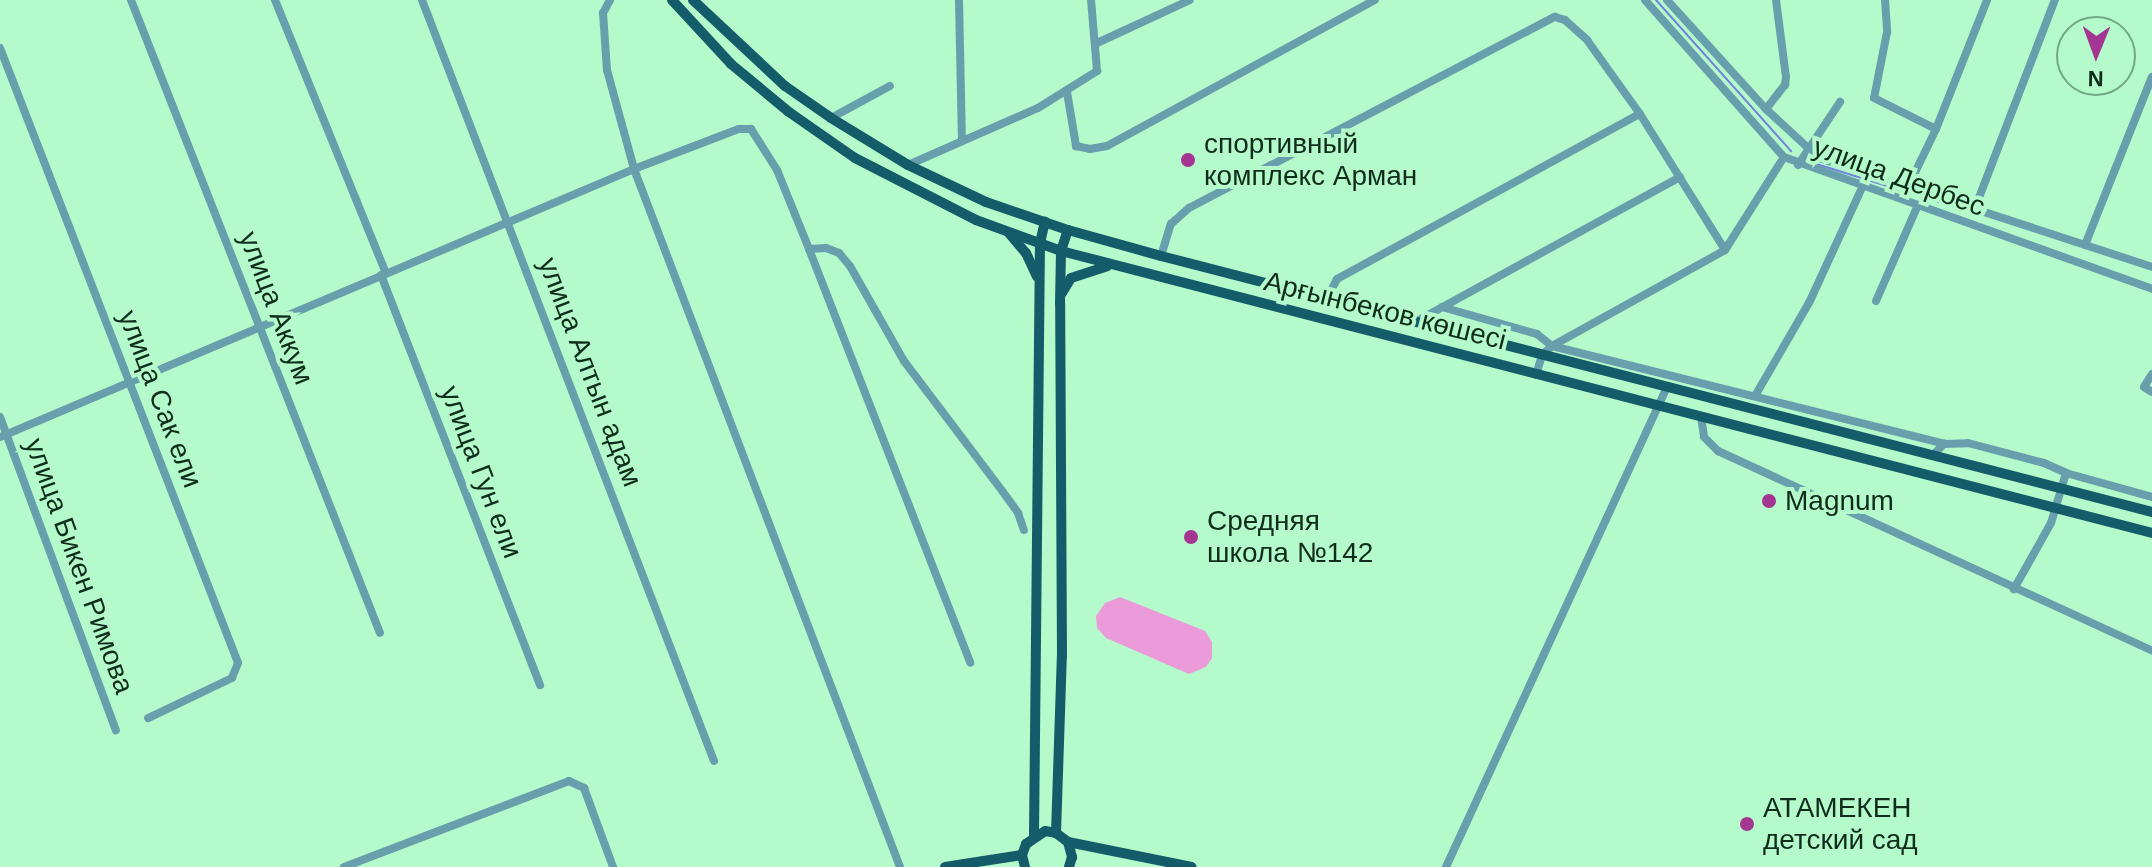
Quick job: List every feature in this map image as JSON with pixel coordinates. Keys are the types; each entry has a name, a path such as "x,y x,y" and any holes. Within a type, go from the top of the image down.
{"main road":[{"name":"Арғынбеков көшесі","path":"672,0 731,64 789,112 855,158 976,220 1008,232 1111,265 2152,533"},
{"name":"Арғынбеков көшесі","path":"693,0 785,86 831,118 908,165 986,202 1068,230 1161,256 2152,512"},
{"path":"1025,867 1022,855 1034,835 1040,243 1045,222"},
{"path":"1056,833 1062,656 1061,251 1068,230"},
{"path":"1008,232 1034,268 1040,291"},
{"path":"1060,303 1071,278 1111,265"},
{"path":"1034,835 1056,833 1068,842 1192,867"},
{"path":"1068,842 1072,857 1069,867"},
{"path":"945,867 1022,855"}],"street":[{"name":"улица Аккум","path":"131,0 380,633"},
{"name":"улица Гун ели","path":"275,0 384,274 540,685"},
{"name":"улица Алтын адам","path":"422,0 714,761"},
{"path":"610,0 603,13 607,70 634,169 900,867"},
{"path":"959,0 962,138"},
{"path":"908,165 962,138 1038,108 1097,71 1091,0"},
{"path":"1097,43 1190,0"},
{"path":"1067,92 1076,146 1090,149 1107,146 1375,0"},
{"name":"улица Дербес","path":"1645,0 1784,157 1798,165 2152,289"},
{"name":"улица Дербес","path":"1667,0 1766,109 1819,158 2152,267"},
{"path":"1766,109 1785,85 1786,77 1776,0"},
{"path":"1885,0 1887,32 1874,98 1936,129"},
{"path":"1908,187 1936,129 1987,0"},
{"path":"1975,208 2055,0"},
{"path":"1161,256 1171,224 1189,208 1546,19 1565,20 1587,40 1640,114 1725,250"},
{"name":"улица Сак ели","path":"0,48 238,663 232,678 148,718"},
{"path":"2085,245 2152,77"},
{"path":"831,118 890,86"},
{"path":"1798,165 1840,102"},
{"path":"1327,298 1337,279 1640,114"},
{"path":"3,435 634,169 739,129 751,129 777,170 970,663"},
{"path":"1536,375 1542,355 1552,346 1725,250 1784,157"},
{"path":"1417,321 1680,177"},
{"path":"1755,396 1809,303 1862,188"},
{"path":"1876,301 1917,207"},
{"path":"809,249 826,248 839,253 850,266 904,361 1018,513 1024,530"},
{"path":"1442,307 1537,334 1552,346 1944,444 1968,443 2152,497"},
{"path":"2152,374 2144,387 2152,392"},
{"path":"1446,867 1667,387"},
{"name":"улица Бикен Римова","path":"0,417 3,435 116,730"},
{"path":"1701,417 1704,437 1718,451 2152,651"},
{"path":"1933,455 1944,444"},
{"path":"2014,589 2056,509 2066,473"},
{"path":"344,867 569,781 584,788 613,867"}],"shaded area":[{"path":"1120,597 1205,631 1212,642 1212,658 1206,667 1189,674 1106,638 1097,628 1096,616 1105,603"}],"waterway":[{"path":"1656,0 1791,151"},
{"path":"1810,162 1977,214"}],"place":[{"name":"спортивный комплекс Арман","path":"1188,160"},
{"name":"Magnum","path":"1769,501"},
{"name":"Средняя школа №142","path":"1191,537"},
{"name":"АТАМЕКЕН детский сад","path":"1747,824"}]}
